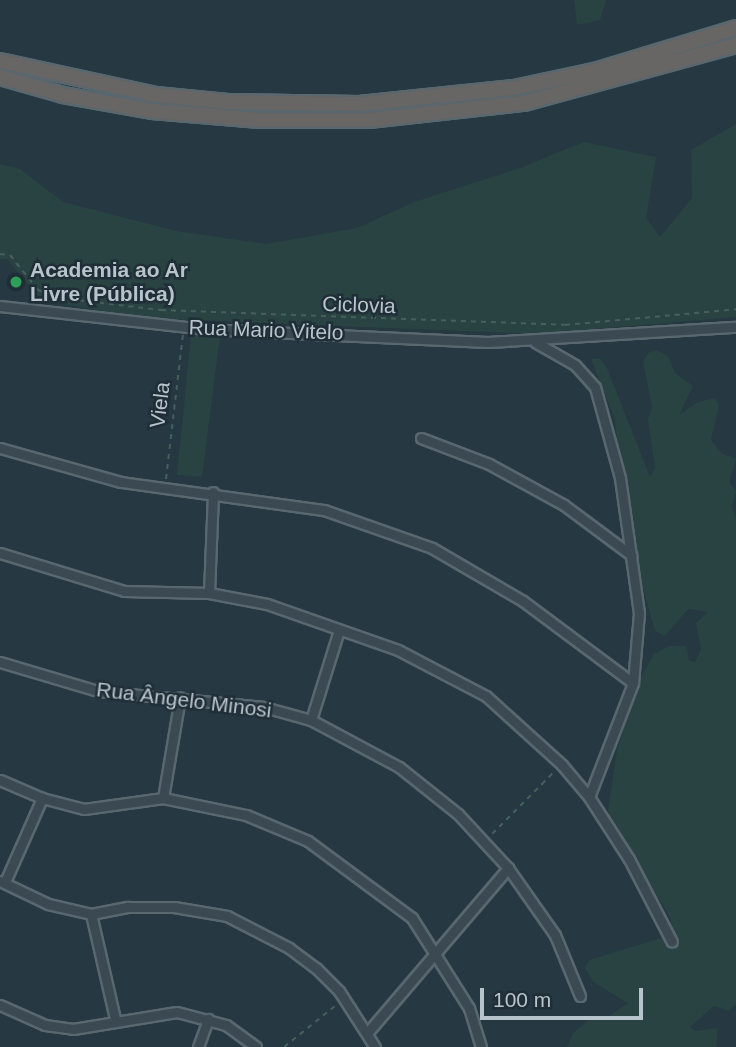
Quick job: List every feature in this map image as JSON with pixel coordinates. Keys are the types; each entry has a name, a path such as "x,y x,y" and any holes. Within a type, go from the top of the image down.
{"highway":[{"path":"0,61 156,95 228,102 359,104 513,88 610,66 736,28"},
{"path":"0,77 63,95 152,111 260,120 369,120 524,103 736,45"}],"street":[{"name":"Rua Mario Vitelo","path":"0,306 184,327 533,340 736,327"},
{"path":"533,340 575,365 595,387 620,478 639,613 633,683 589,797"},
{"path":"421,438 511,475 564,505 631,555"},
{"path":"0,448 121,482 213,492 324,510 432,548 523,600 633,683"},
{"path":"209,593 213,492"},
{"path":"0,553 124,591 209,593 267,604 398,650 486,696 562,765 589,797 629,859 672,942"},
{"path":"310,720 339,631"},
{"name":"Rua Ângelo Minosi","path":"0,662 98,691 264,707 310,720 399,768 458,814 508,868 555,935 580,996"},
{"path":"163,798 180,698"},
{"path":"0,780 42,799 83,809 163,798 246,815 308,841 412,918 436,951 469,1008 481,1047"},
{"path":"42,799 2,882 48,904 91,914 174,907 227,916 289,947 344,999 368,1032 375,1047"},
{"path":"368,1032 508,868"},
{"path":"91,914 115,1020"},
{"path":"0,1005 58,1028 177,1012 226,1025 256,1047"},
{"path":"198,1047 208,1019"}],"path":[{"name":"Ciclovia","path":"0,254 10,256 38,290 59,298 161,310 565,325 736,309"},
{"name":"Viela","path":"165,487 184,327"},
{"path":"484,842 562,765"},
{"path":"284,1047 344,999"}],"green space":[{"path":"574,0 606,0 600,20 577,25"},
{"path":"736,124 736,317 537,334 143,318 40,300 7,259 0,259 0,164 20,169 63,202 177,231 266,244 357,228 414,202 520,168 584,142 656,157 646,218 660,237 692,198 691,150"},
{"path":"191,334 220,336 202,477 177,475"},
{"path":"656,350 668,356 675,373 693,386 679,415 698,402 715,398 719,405 711,440 721,453 736,459 729,482 736,491 732,507 736,520 736,1005 728,1011 714,1006 690,1027 695,1031 718,1028 716,1047 567,1047 573,1033 590,1019 606,1018 628,1003 593,982 585,968 589,960 674,934 670,917 645,876 612,832 608,810 617,750 637,684 654,654 670,646 686,646 689,660 695,662 701,649 696,623 708,612 688,609 665,636 655,631 623,516 615,419 591,359 599,358 607,368 650,477 655,468 648,420 652,407 643,362 648,353"}],"place":[{"name":"Academia ao Ar Livre (Pública)","path":"16,282"}]}
